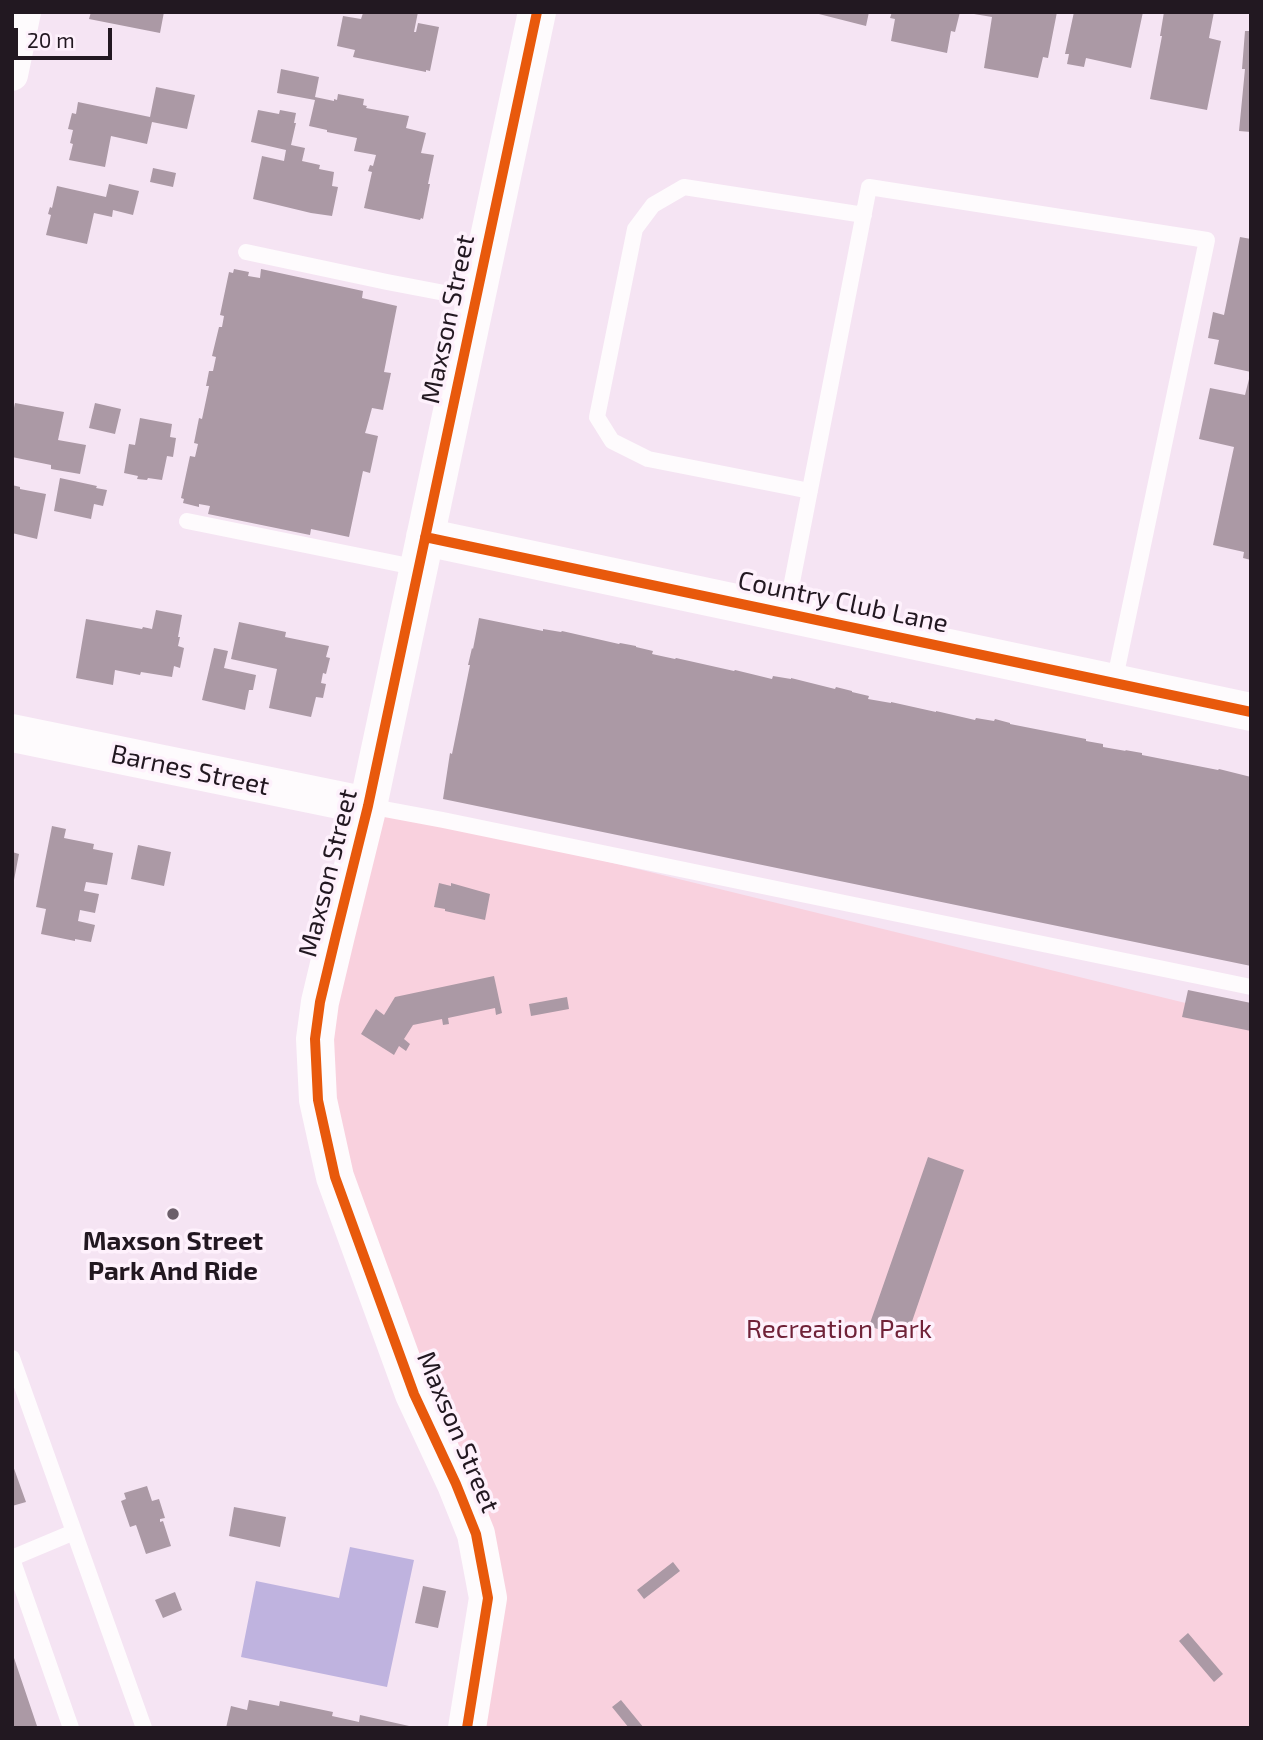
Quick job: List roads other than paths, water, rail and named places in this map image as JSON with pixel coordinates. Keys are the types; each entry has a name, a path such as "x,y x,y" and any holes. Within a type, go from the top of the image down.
{"street":[{"path":"12,75 25,12"},
{"name":"Maxson Street","path":"467,1728 488,1598 476,1534 414,1394 335,1177 318,1100 315,1039 320,1002 368,806 537,12"},
{"name":"Country Club Lane","path":"422,552 786,613 1251,712"},
{"name":"Barnes Street","path":"12,733 368,806"}],"lane":[{"path":"810,491 648,459 612,441 597,417 635,229 653,205 684,187 864,215"},
{"path":"786,613 869,187 1207,240 1114,683"},
{"path":"246,251 476,299"},
{"path":"187,522 422,552"},
{"path":"368,806 1251,987"},
{"path":"12,1358 144,1728"},
{"path":"71,1728 12,1559 74,1532"}],"place":[{"name":"Maxson Street Park And Ride","path":"173,1214"}],"park label":[{"name":"Recreation Park","path":"839,1329"}]}
